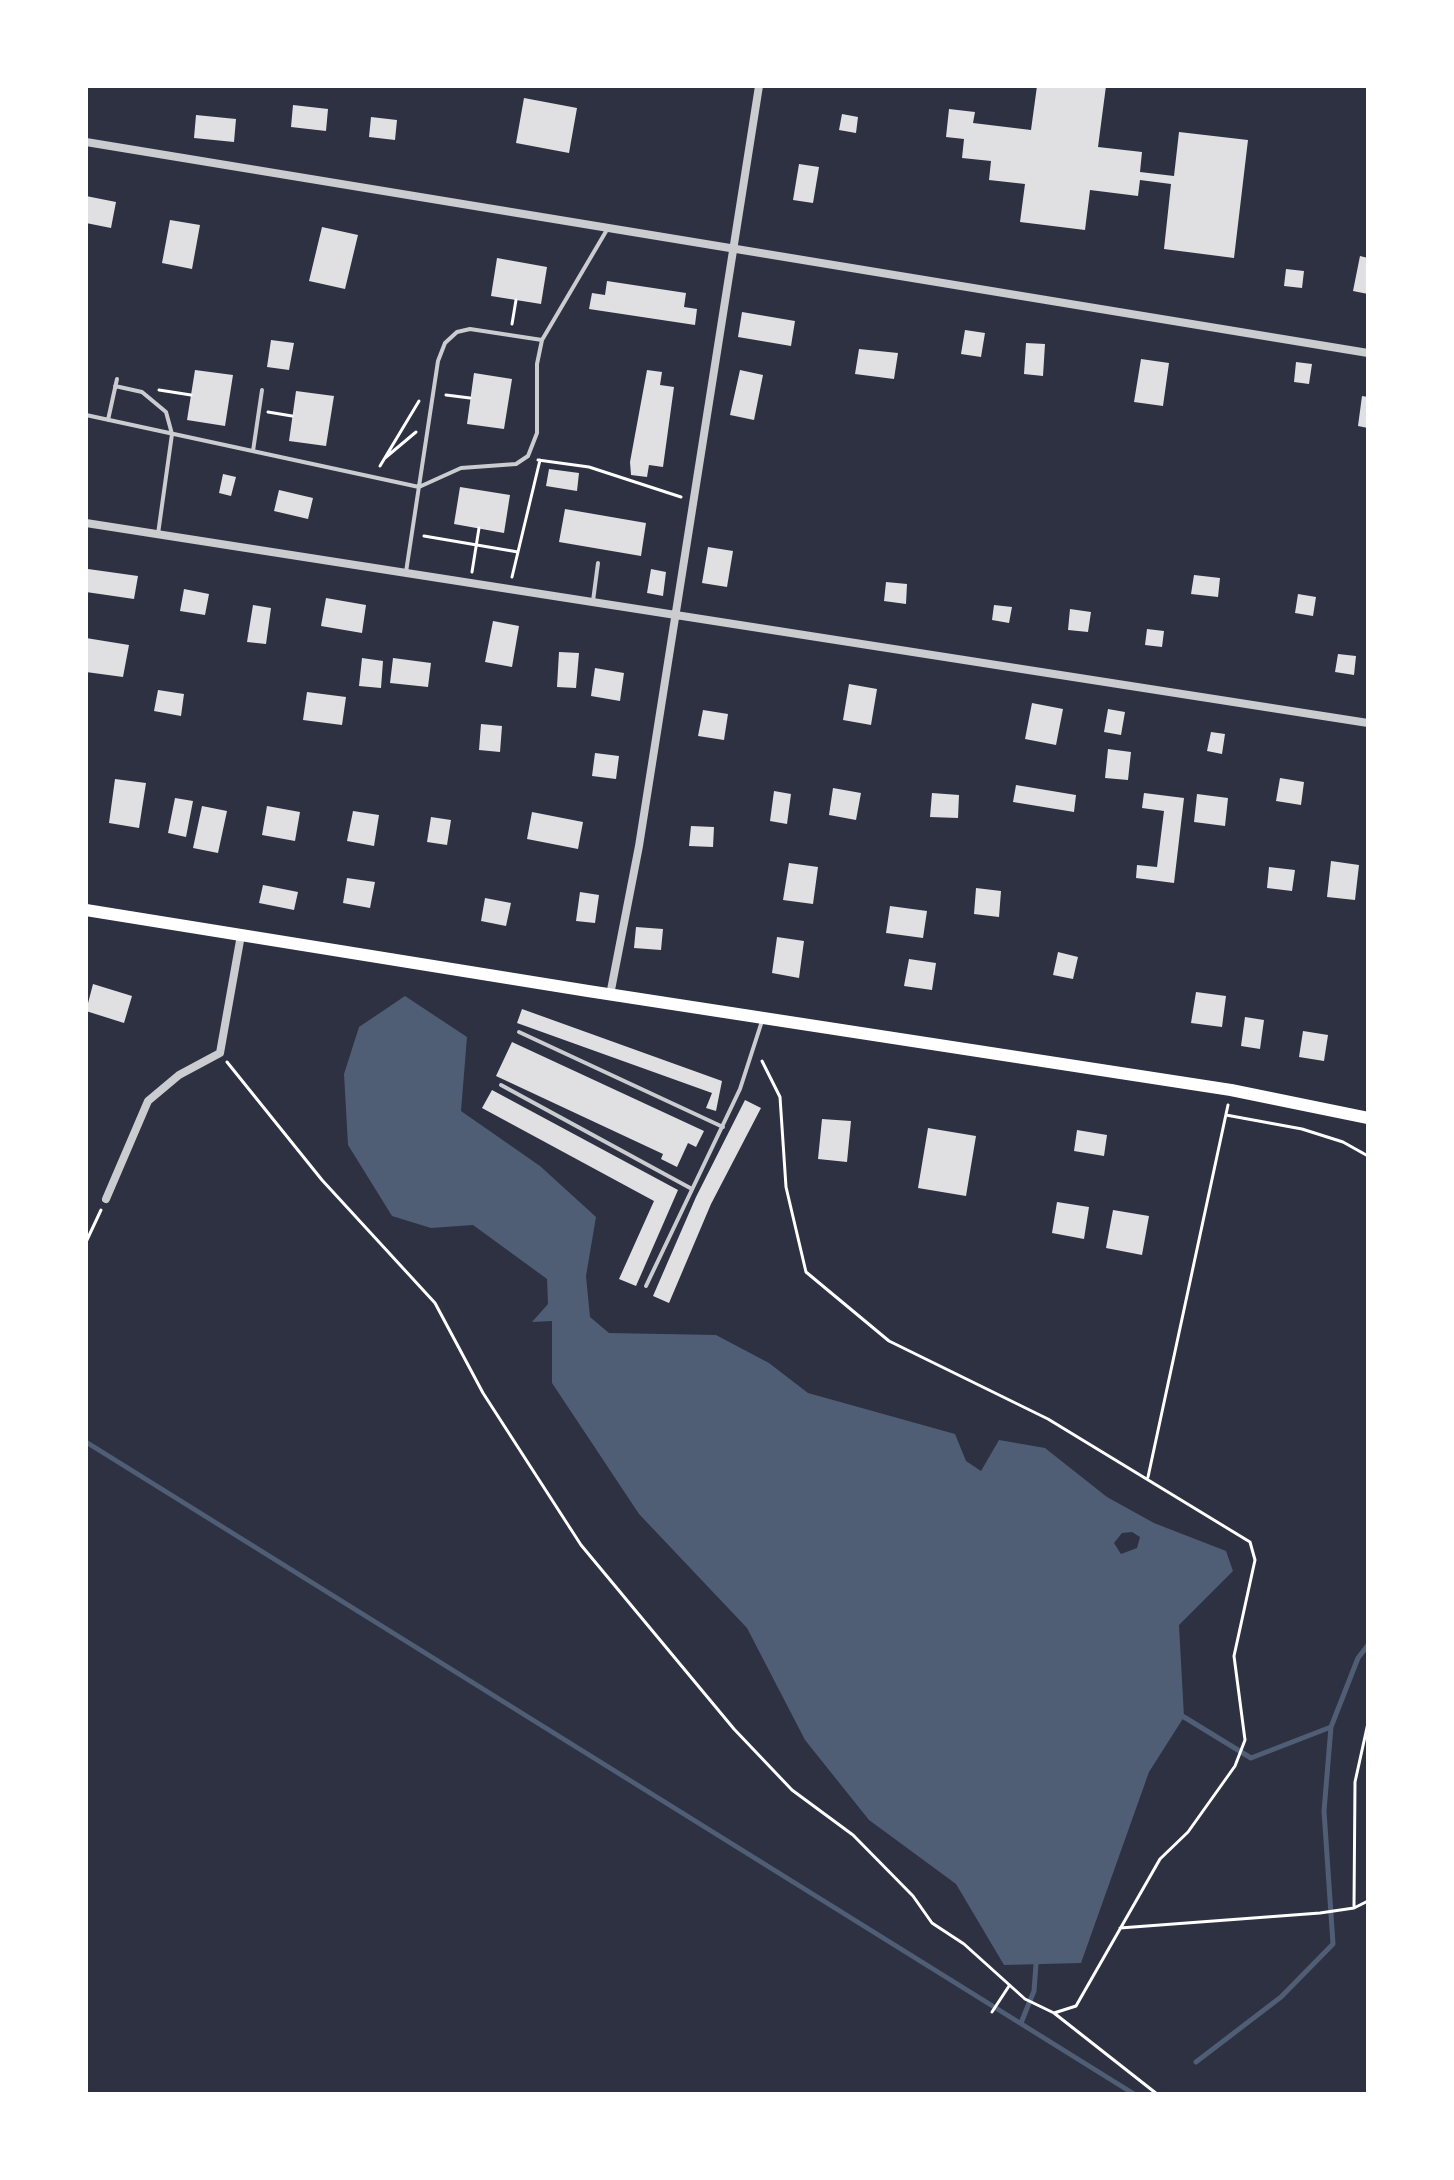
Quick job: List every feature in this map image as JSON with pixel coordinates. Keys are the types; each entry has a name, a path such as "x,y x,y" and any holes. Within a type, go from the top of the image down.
{"main road":[{"path":"86,910 610,995 1231,1090 1368,1118"}],"street":[{"path":"610,995 639,846 759,86"},
{"path":"86,142 1368,353"},
{"path":"86,523 1368,723"},
{"path":"106,1199 148,1101 179,1075 220,1053 241,935"}],"lane":[{"path":"86,415 419,487 461,468 516,464 528,456 537,433 537,364 542,340 608,228"},
{"path":"406,572 438,361 445,343 457,332 470,329 542,340"},
{"path":"108,420 117,379"},
{"path":"115,386 142,392 156,400 166,412 172,434 158,534"},
{"path":"253,451 262,390"},
{"path":"593,601 598,563"},
{"path":"646,1286 723,1127 755,1048 763,1018"},
{"path":"519,1032 723,1127"},
{"path":"501,1085 692,1189"}],"path":[{"path":"510,335 516,300"},
{"path":"142,392 156,390 191,395"},
{"path":"428,430 420,429 382,460 425,392 470,398"},
{"path":"259,411 292,416"},
{"path":"528,456 589,467 692,501"},
{"path":"509,588 540,460"},
{"path":"470,582 479,528"},
{"path":"412,534 518,552"},
{"path":"755,1048 780,1097 786,1187 806,1272 889,1341 1048,1419 1148,1477 1250,1542 1255,1560 1234,1656 1245,1740 1235,1766 1188,1832 1160,1859 1076,2006 1054,2013"},
{"path":"220,1053 322,1180 435,1303 483,1393 581,1545 734,1729 792,1790 853,1835 913,1896 932,1923 964,1944 1025,1999 1054,2013 1157,2094"},
{"path":"1148,1477 1231,1090"},
{"path":"1226,1115 1302,1129 1343,1142 1368,1156"},
{"path":"86,1242 106,1199"},
{"path":"1354,1908 1355,1782 1368,1723"},
{"path":"1120,1928 1320,1913 1354,1908 1368,1901"},
{"path":"992,2012 1009,1986"}],"water":[{"path":"405,996 467,1037 461,1111 540,1166 596,1217 586,1276 590,1317 609,1333 716,1335 769,1363 808,1393 955,1434 966,1461 981,1471 999,1440 1045,1448 1107,1497 1154,1523 1226,1551 1233,1571 1179,1625 1184,1717 1149,1772 1081,1963 1004,1965 956,1884 869,1820 805,1740 747,1628 639,1514 552,1383 552,1321 532,1322 548,1304 547,1279 473,1225 431,1228 392,1216 348,1145 344,1074 359,1027","holes":["1132,1532 1140,1537 1137,1548 1121,1554 1114,1543 1122,1533"]}],"building":[{"path":"1037,86 1106,86 1098,147 1142,152 1140,172 1174,176 1179,132 1248,140 1234,258 1164,249 1171,184 1140,180 1138,196 1090,190 1085,230 1020,222 1025,184 989,180 991,161 962,158 964,139 946,137 949,109 975,112 973,123 1031,130"},
{"path":"524,98 577,108 569,153 516,143"},
{"path":"293,105 328,109 326,131 291,127"},
{"path":"842,114 858,117 856,133 839,130"},
{"path":"196,115 236,119 234,142 194,138"},
{"path":"371,117 397,120 395,140 369,137"},
{"path":"799,164 819,167 813,203 793,200"},
{"path":"86,196 116,202 111,228 86,223"},
{"path":"170,220 200,225 192,269 162,263"},
{"path":"322,227 358,235 345,289 309,281"},
{"path":"1360,256 1368,258 1368,294 1353,291"},
{"path":"497,258 547,267 541,304 491,296"},
{"path":"1286,269 1304,271 1302,288 1284,286"},
{"path":"607,281 686,293 684,307 697,309 695,325 589,309 592,293 605,295"},
{"path":"742,312 795,321 791,346 738,337"},
{"path":"965,330 985,333 981,357 961,354"},
{"path":"271,340 294,343 289,370 267,367"},
{"path":"1026,343 1045,344 1043,376 1024,374"},
{"path":"859,349 898,353 894,379 855,374"},
{"path":"1141,359 1169,363 1163,406 1134,402"},
{"path":"1296,362 1312,364 1309,384 1294,382"},
{"path":"195,370 233,375 225,426 187,420"},
{"path":"647,370 662,372 660,385 674,387 663,467 649,465 647,477 631,475 630,462"},
{"path":"740,370 763,375 754,420 730,415"},
{"path":"474,373 512,379 504,429 467,424"},
{"path":"296,391 334,396 326,446 289,441"},
{"path":"1362,396 1368,397 1368,428 1358,426"},
{"path":"549,469 579,473 577,491 546,486"},
{"path":"223,474 236,477 231,496 219,493"},
{"path":"460,487 510,495 504,533 454,524"},
{"path":"279,490 313,498 308,519 274,511"},
{"path":"565,509 646,523 641,556 559,542"},
{"path":"708,547 733,551 727,587 702,583"},
{"path":"88,569 138,576 134,599 86,592"},
{"path":"651,569 666,572 663,596 647,593"},
{"path":"1194,575 1220,578 1218,597 1191,594"},
{"path":"886,582 907,584 906,604 884,601"},
{"path":"184,589 209,594 205,615 180,611"},
{"path":"1298,594 1316,597 1313,616 1295,613"},
{"path":"326,598 366,605 362,633 321,626"},
{"path":"253,605 271,608 266,644 247,642"},
{"path":"994,605 1012,607 1009,623 992,620"},
{"path":"1070,609 1091,612 1088,632 1068,630"},
{"path":"493,621 519,626 512,667 485,662"},
{"path":"1147,629 1164,631 1162,647 1145,645"},
{"path":"86,638 129,645 123,677 86,672"},
{"path":"559,652 579,653 576,688 557,687"},
{"path":"1338,654 1356,656 1354,675 1335,672"},
{"path":"362,658 383,661 381,688 359,686"},
{"path":"393,658 431,663 428,687 390,683"},
{"path":"595,668 624,673 620,701 591,696"},
{"path":"849,684 877,689 871,725 843,720"},
{"path":"158,690 184,694 181,716 154,711"},
{"path":"307,692 346,697 342,725 303,720"},
{"path":"1032,703 1063,709 1056,745 1025,739"},
{"path":"1108,709 1125,712 1121,735 1104,732"},
{"path":"703,710 728,714 724,740 698,736"},
{"path":"481,724 502,726 500,752 479,750"},
{"path":"1211,732 1225,734 1222,754 1207,751"},
{"path":"1108,749 1131,752 1128,780 1105,778"},
{"path":"595,753 619,756 616,779 592,776"},
{"path":"1280,778 1304,782 1301,805 1276,801"},
{"path":"115,779 146,783 139,828 109,823"},
{"path":"1016,785 1076,795 1074,812 1013,802"},
{"path":"833,788 861,793 856,820 829,815"},
{"path":"774,791 791,794 787,824 770,821"},
{"path":"932,793 959,795 958,818 930,817"},
{"path":"1144,793 1184,798 1174,883 1136,878 1137,865 1157,867 1164,811 1142,808"},
{"path":"1197,794 1228,798 1225,826 1194,822"},
{"path":"175,798 193,801 186,837 168,833"},
{"path":"202,806 227,811 218,853 193,848"},
{"path":"267,806 300,812 295,841 262,835"},
{"path":"353,811 379,815 374,846 347,841"},
{"path":"532,812 583,822 578,849 527,839"},
{"path":"431,817 451,820 447,845 427,842"},
{"path":"691,826 714,827 713,847 689,846"},
{"path":"1331,861 1359,865 1355,900 1327,897"},
{"path":"789,863 818,867 813,904 783,900"},
{"path":"1269,867 1295,870 1292,891 1267,888"},
{"path":"347,878 375,882 370,908 343,903"},
{"path":"263,885 298,892 294,910 259,903"},
{"path":"976,888 1001,891 999,917 974,914"},
{"path":"580,892 599,895 595,923 576,921"},
{"path":"485,898 511,903 506,926 481,921"},
{"path":"890,906 927,911 923,938 886,933"},
{"path":"636,927 663,929 661,950 634,948"},
{"path":"777,937 804,941 799,978 772,973"},
{"path":"1058,952 1078,957 1073,979 1053,975"},
{"path":"909,959 936,963 932,990 904,986"},
{"path":"93,984 132,996 124,1023 86,1011"},
{"path":"1196,992 1226,996 1222,1027 1191,1023"},
{"path":"522,1009 722,1081 716,1111 706,1108 712,1093 517,1023"},
{"path":"1245,1017 1264,1020 1260,1049 1241,1046"},
{"path":"1303,1031 1328,1035 1324,1061 1299,1057"},
{"path":"512,1042 704,1131 696,1147 688,1143 677,1167 661,1159 663,1154 496,1076"},
{"path":"492,1090 678,1190 636,1286 619,1279 654,1201 482,1108"},
{"path":"745,1100 761,1108 711,1204 669,1303 653,1296 696,1197"},
{"path":"822,1119 851,1121 847,1162 818,1159"},
{"path":"928,1128 976,1136 966,1196 918,1188"},
{"path":"1077,1130 1107,1135 1104,1156 1074,1151"},
{"path":"1057,1202 1089,1207 1084,1239 1052,1233"},
{"path":"1113,1210 1149,1216 1142,1255 1106,1248"}],"waterway":[{"path":"86,1442 1134,2094"},
{"path":"1184,1717 1251,1758 1331,1727 1358,1658 1368,1645"},
{"path":"1196,2062 1281,1997 1333,1944 1324,1811 1331,1727"},
{"path":"1021,2023 1034,1991 1036,1964"}]}
